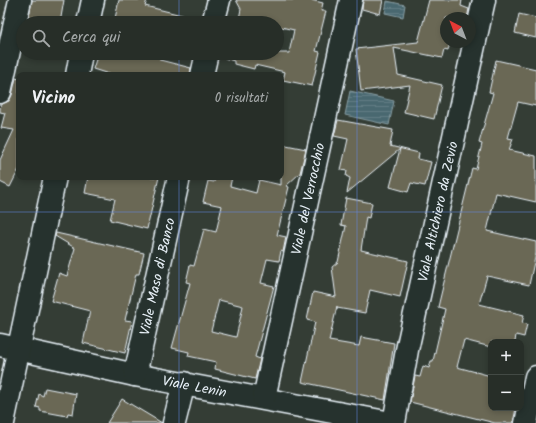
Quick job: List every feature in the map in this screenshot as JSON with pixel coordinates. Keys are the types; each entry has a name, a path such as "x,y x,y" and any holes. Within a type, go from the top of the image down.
{"street":[{"path":"17,16 20,0"},
{"path":"90,16 93,0"},
{"path":"215,16 218,0"},
{"name":"Viale del Verrocchio","path":"264,398 351,0"},
{"name":"Viale Altichiero da Zevio","path":"394,423 407,350 484,0"},
{"path":"0,92 16,18"},
{"path":"78,72 80,60"},
{"path":"203,72 205,60"},
{"path":"3,423 9,348 54,180"},
{"name":"Viale Maso di Banco","path":"135,375 178,180"},
{"name":"Viale Lenin","path":"9,348 135,375 264,398 355,419 391,423"},
{"path":"526,423 536,377"},
{"path":"174,423 184,383"}],"water":[{"path":"387,1 405,5 403,17 385,13"},
{"path":"350,91 394,101 389,125 345,115"}],"building":[{"path":"32,0 64,0 61,16 29,16"},
{"path":"119,0 147,0 145,6 186,16 116,16"},
{"path":"236,0 311,0 323,3 321,11 326,11 316,51 320,52 312,86 284,80 285,72 255,65 254,69 234,64 234,61 231,60 284,60 284,53 289,53 294,30 284,28 284,16 240,16 241,9"},
{"path":"363,0 383,0 380,14 362,9"},
{"path":"429,0 462,0 461,6 469,9 468,12 440,12 440,48 449,48 448,51 444,50 442,58 394,48 398,75 442,85 434,119 404,112 410,85 361,91 356,49 418,42"},
{"path":"519,14 536,18 536,38 515,33"},
{"path":"96,60 160,60 191,68 190,72 102,72 93,69"},
{"path":"496,60 536,69 536,106 518,102 508,138 513,139 509,150 536,156 536,202 496,193 487,231 536,242 536,253 529,285 487,276 479,304 524,315 522,323 527,324 524,337 516,335 515,339 488,339 488,346 464,340 457,367 488,375 488,411 515,411 513,423 495,423 410,402 415,376 420,377 423,366 429,368 431,361 433,361 445,309 438,307 472,168 476,169 482,144 479,143 493,93 489,92"},
{"path":"16,78 16,175 10,187 0,182 0,160 14,130 1,128 5,113 0,112 0,109 1,104 9,101"},
{"path":"338,120 393,130 390,146 419,153 418,159 431,162 425,186 411,183 408,192 390,187 400,149 347,193 350,178 346,176 347,171 341,170 348,139 334,136"},
{"path":"284,145 306,149 300,173 286,186 289,187 277,235 286,237 283,252 281,251 279,261 267,259 261,283 274,286 255,357 260,359 255,379 215,369 216,362 188,356 189,352 172,348 190,283 186,282 190,265 194,266 204,229 216,232 222,206 203,202 208,181 214,182 214,180 231,180 230,186 256,193 259,180 281,185 281,180 284,180","holes":["219,300 243,306 236,337 211,331"]},
{"path":"87,180 158,180 147,229 110,220 115,199 85,193"},
{"path":"346,198 372,203 369,218 366,217 361,250 408,261 400,297 370,290 365,313 337,308 337,306 329,341 359,346 361,337 394,343 385,400 302,382 315,322 307,320 313,292 336,297 332,267 338,262 346,226 341,225"},
{"path":"56,233 144,253 139,274 136,274 125,320 132,321 125,353 83,343 90,311 51,301 59,273 67,276 75,248 55,236"},
{"path":"45,388 76,394 73,414 68,413 67,416 40,411 40,408 36,407 39,394 43,396"},
{"path":"122,399 162,423 107,423"}]}
